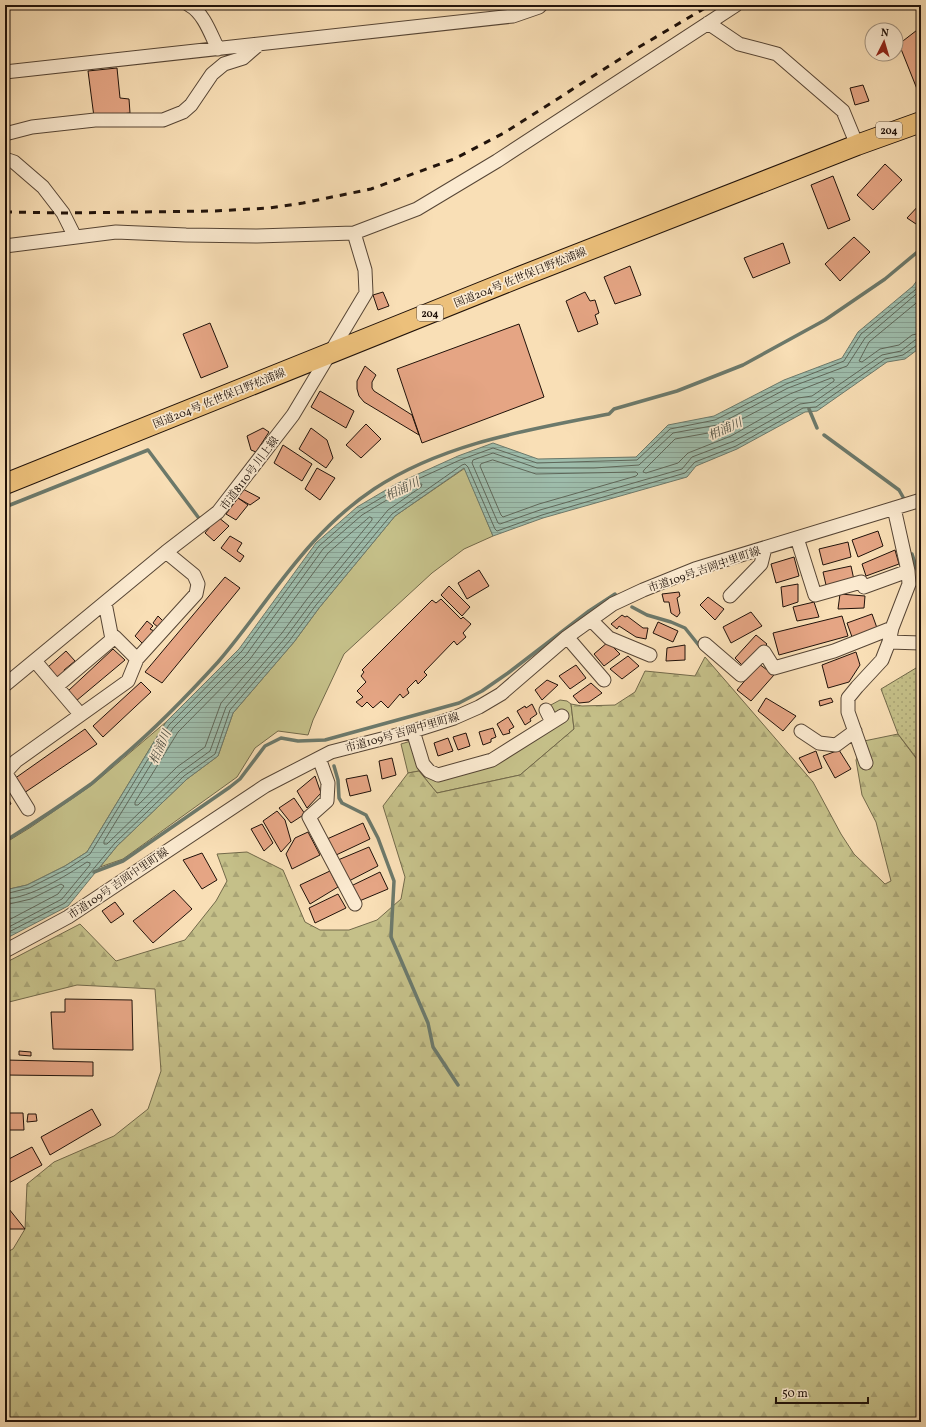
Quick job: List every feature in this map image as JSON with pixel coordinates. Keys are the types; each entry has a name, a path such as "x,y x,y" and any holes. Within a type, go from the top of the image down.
{"highway":[{"name":"国道204号 佐世保日野松浦線","path":"857,145 921,116"},
{"name":"国道204号 佐世保日野松浦線","path":"5,484 515,279 857,145 921,122"}],"street":[{"path":"190,5 195,8 206,24 218,50"},
{"path":"5,72 218,50 513,16 541,5"},
{"path":"5,246 116,232 257,236 354,233 417,208 471,177 736,5"},
{"path":"708,23 739,44 777,54 843,111 857,145"},
{"path":"5,134 32,127 95,120 163,120 183,112 191,105 212,74 224,64 244,58 258,45"},
{"path":"5,159 14,162 43,187 63,213 74,237"},
{"name":"市道8110号 川上線","path":"5,685 166,552 218,512 293,415 328,354 366,293 365,270 354,233"},
{"name":"市道109号 吉岡中里町線","path":"5,951 68,917 265,786 319,758 332,752 413,731 454,718 479,707 501,694 567,637 613,604 695,569 921,500"},
{"path":"866,763 848,712 848,698 882,660 890,642 892,628 909,584 908,571 894,508"},
{"path":"797,538 815,595 862,582 864,587 908,571"},
{"path":"730,596 761,564 765,548"},
{"path":"28,809 5,773 16,761 128,681 137,659 196,594 198,584 194,575 166,552"},
{"path":"105,603 112,640"},
{"path":"591,620 609,638 650,655"},
{"path":"706,644 741,674 764,652 774,668 834,651 892,628"},
{"path":"57,686 115,637 137,659"},
{"path":"567,637 604,680"},
{"path":"890,642 921,643"},
{"path":"35,661 80,714"},
{"path":"413,731 423,764 429,771 438,775 492,760 557,719 546,710"},
{"path":"801,731 819,743 836,745 854,731"},
{"path":"319,758 328,783 327,801 309,817 355,904"}],"green space":[{"path":"465,468 493,536 464,549 432,573 344,654 313,720 308,735 278,731 255,748 237,777 123,859 100,867 117,846 187,779 218,756 233,713 294,642 319,608 395,516"},
{"path":"705,657 813,782 841,834 854,854 885,884 891,881 876,822 862,795 856,760 864,741 898,734 921,765 921,1422 5,1422 5,1253 13,1249 25,1229 27,1184 54,1162 114,1136 148,1109 161,1071 155,989 77,985 5,1003 5,963 80,924 116,961 185,940 216,901 227,881 217,854 247,852 283,870 305,922 320,930 349,930 377,920 401,899 405,877 383,806 408,773 419,771 437,793 520,775 574,729 571,704 582,706 615,705 635,692 645,671 695,676"},
{"path":"916,668 921,668 921,764 898,734 881,689"},
{"path":"560,700 567,701 571,704 574,729 520,775 437,793 419,771 408,773 401,744 411,741 419,770 438,781 493,764 556,714 553,713 549,706"},
{"path":"166,722 87,852 65,866 27,885 5,890 5,843 92,785"}],"water":[{"name":"相浦川","path":"921,275 921,347 905,359 887,362 817,411 805,412 737,449 696,466 687,477 543,518 493,536 464,468 395,516 319,608 294,642 233,713 218,756 187,779 117,846 68,906 5,939 5,890 27,885 65,866 87,852 166,722 239,649 316,543 357,507 396,484 458,456 493,443 538,459 636,457 668,425 714,416 784,380 842,358 858,332 913,286"}],"building":[{"path":"921,27 921,87 917,89 904,56 904,40"},
{"path":"117,68 120,98 129,99 130,113 94,117 88,71"},
{"path":"863,85 869,101 855,105 850,88"},
{"path":"885,164 902,180 873,210 857,195"},
{"path":"833,176 850,220 828,229 811,185"},
{"path":"921,203 921,218 916,224 907,218"},
{"path":"854,237 870,252 840,281 825,264"},
{"path":"783,243 790,263 753,278 744,258"},
{"path":"630,266 641,295 615,304 604,277"},
{"path":"383,292 389,306 378,310 373,295"},
{"path":"585,292 590,301 595,300 599,313 595,315 598,324 578,332 566,301"},
{"path":"210,323 228,367 201,378 183,334"},
{"path":"519,324 544,397 422,443 397,369"},
{"path":"365,366 376,375 372,382 372,388 374,391 412,415 419,435 364,402 359,396 357,381"},
{"path":"320,391 354,411 346,428 311,407"},
{"path":"366,424 381,439 361,458 346,445"},
{"path":"263,428 269,432 256,452 251,450 247,436"},
{"path":"311,428 327,440 333,458 326,468 299,449"},
{"path":"283,445 312,464 302,481 274,463"},
{"path":"317,468 335,478 320,500 305,489"},
{"path":"241,488 260,498 250,505 238,498"},
{"path":"238,498 248,505 236,520 226,514"},
{"path":"218,517 229,526 214,541 205,533"},
{"path":"878,531 883,546 858,557 852,540"},
{"path":"230,536 242,543 237,551 244,556 240,562 221,548"},
{"path":"848,542 851,557 823,565 819,549"},
{"path":"895,550 899,564 866,576 862,564"},
{"path":"794,557 799,576 776,583 771,564"},
{"path":"851,566 854,580 826,585 823,572"},
{"path":"479,570 489,586 467,599 458,583"},
{"path":"225,577 240,588 162,683 145,672"},
{"path":"798,584 798,602 783,607 781,587"},
{"path":"449,586 470,607 462,616 441,595"},
{"path":"679,592 680,596 677,598 680,613 677,617 671,613 669,602 664,602 662,594"},
{"path":"840,594 865,596 864,608 838,609"},
{"path":"708,597 724,609 715,620 700,605"},
{"path":"441,599 461,619 463,617 471,624 463,633 466,637 457,645 454,641 424,672 427,675 418,684 416,680 407,689 409,693 403,698 400,694 388,708 381,701 373,708 367,702 362,707 356,702 363,697 357,691 366,682 361,676 364,672 362,670 432,600 436,603"},
{"path":"814,602 819,617 797,621 793,607"},
{"path":"751,612 762,626 731,643 723,627"},
{"path":"872,614 877,628 852,637 847,623"},
{"path":"622,615 625,617 627,616 643,628 648,628 646,639 636,637 619,626 617,629 611,624"},
{"path":"158,616 164,622 159,628 153,623"},
{"path":"842,616 848,636 779,655 773,633"},
{"path":"147,621 153,626 150,629 154,631 143,644 135,636"},
{"path":"658,622 678,631 673,642 653,633"},
{"path":"756,635 767,644 744,667 735,658"},
{"path":"608,642 620,654 604,666 594,654"},
{"path":"685,645 685,660 666,661 667,648"},
{"path":"113,649 125,660 76,701 68,691"},
{"path":"66,651 75,661 56,679 48,667"},
{"path":"856,652 860,665 849,682 828,688 822,665"},
{"path":"628,656 639,666 622,679 610,669"},
{"path":"759,664 774,675 751,701 737,690"},
{"path":"576,665 586,678 570,689 559,676"},
{"path":"547,680 558,685 542,700 535,690"},
{"path":"141,682 151,692 103,737 93,726"},
{"path":"591,683 602,693 589,702 579,703 573,696"},
{"path":"766,698 796,716 783,731 758,711"},
{"path":"831,698 833,702 820,706 819,701"},
{"path":"532,704 537,714 525,725 517,711"},
{"path":"508,717 514,727 509,730 510,733 503,735 497,724"},
{"path":"493,728 496,737 491,739 491,742 483,745 479,732"},
{"path":"85,729 97,744 24,793 14,779"},
{"path":"466,733 470,746 458,750 453,737"},
{"path":"448,738 453,751 438,756 434,743"},
{"path":"839,750 851,769 835,778 823,756"},
{"path":"816,751 822,768 809,773 799,758"},
{"path":"392,758 396,775 382,779 379,761"},
{"path":"367,775 371,791 350,796 346,779"},
{"path":"315,776 321,793 307,808 297,791"},
{"path":"5,792 11,804 5,807"},
{"path":"294,798 305,814 291,823 279,808"},
{"path":"277,811 285,820 291,841 281,852 263,821"},
{"path":"363,823 370,839 334,856 327,839"},
{"path":"262,824 273,843 264,851 251,829"},
{"path":"308,832 320,855 292,869 286,854 295,838"},
{"path":"369,847 378,866 347,882 338,860"},
{"path":"202,853 217,880 202,889 183,860"},
{"path":"330,871 338,887 310,904 300,885"},
{"path":"380,872 388,889 357,902 351,886"},
{"path":"174,890 192,909 153,943 133,921"},
{"path":"338,894 346,908 315,923 309,908"},
{"path":"115,902 124,914 111,923 102,911"},
{"path":"65,999 132,1000 133,1050 53,1049 51,1012 65,1012"},
{"path":"19,1051 31,1052 31,1056 19,1055"},
{"path":"5,1060 93,1062 93,1076 5,1075"},
{"path":"92,1109 101,1125 50,1155 41,1137"},
{"path":"5,1113 23,1113 24,1130 5,1130"},
{"path":"28,1114 36,1114 37,1121 27,1122"},
{"path":"32,1147 42,1165 5,1185 5,1161"},
{"path":"5,1204 25,1229 9,1229 5,1222"}],"waterway":[{"name":"相浦川","path":"5,841 91,784 136,745 184,699 218,662 308,548 350,507 374,489 401,473 458,449 487,440 609,414 614,409 677,391 743,365 825,320 885,279 921,249"},
{"path":"809,409 817,428"},
{"path":"824,435 899,490 903,497"},
{"path":"5,507 148,450 201,521"},
{"path":"912,554 921,582"},
{"path":"94,872 123,861 230,787 240,779 265,746 281,738 298,741 325,740 459,703 482,691 508,673 589,611 615,594"},
{"path":"632,607 647,615 685,628 701,648"},
{"path":"334,766 338,780 339,798 342,803 366,815 378,838 394,881 391,937 428,1023 433,1047 458,1085"}],"railway":[{"path":"5,212 63,213 215,211 269,208 303,203 371,189 454,159 504,133 634,50 710,5"}]}
